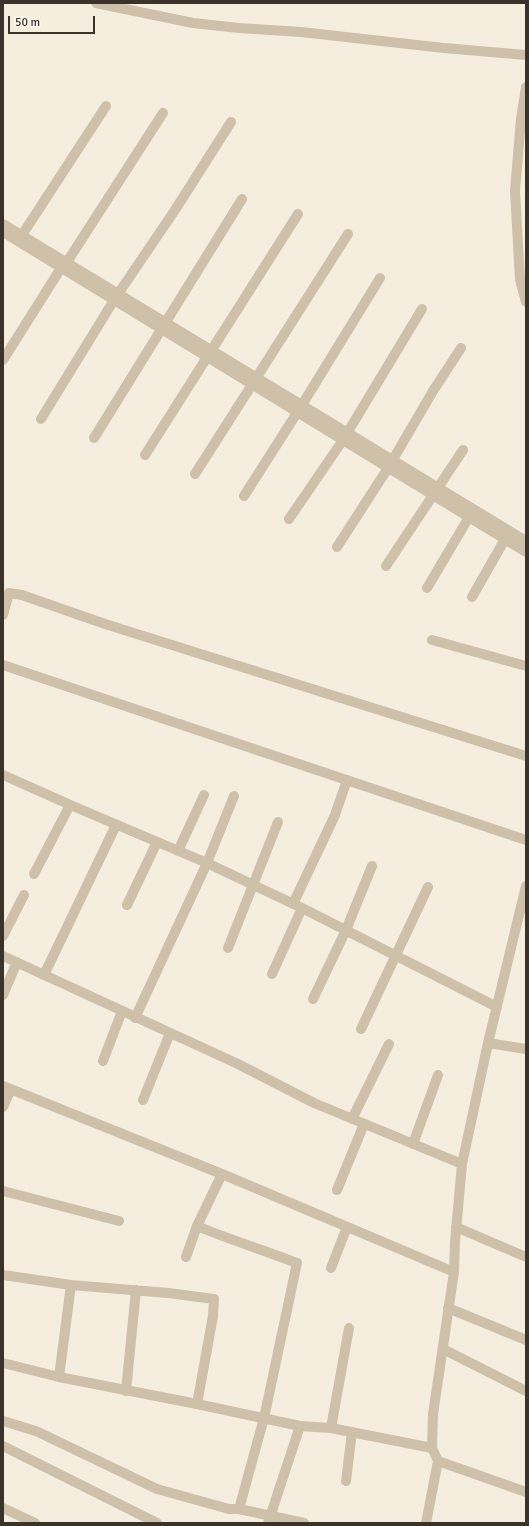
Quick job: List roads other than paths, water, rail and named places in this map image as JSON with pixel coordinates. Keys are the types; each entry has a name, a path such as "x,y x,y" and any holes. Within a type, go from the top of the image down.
{"street":[{"path":"96,3 193,23 301,32 444,48 526,55"},
{"path":"526,87 521,119 515,191 520,280 526,302"},
{"path":"22,235 106,106"},
{"path":"3,360 163,113"},
{"path":"41,419 116,297 175,210 231,122"},
{"path":"94,438 242,199"},
{"path":"145,455 298,214"},
{"path":"3,224 22,235 64,265"},
{"path":"3,232 64,265 472,513 507,535 526,552"},
{"path":"195,474 348,234"},
{"path":"244,496 300,409 380,278"},
{"path":"289,519 345,436 422,310"},
{"path":"337,547 461,348"},
{"path":"386,566 463,450"},
{"path":"427,588 472,513"},
{"path":"507,535 526,541"},
{"path":"472,597 507,535"},
{"path":"3,615 9,593 22,595 105,624 526,756"},
{"path":"432,640 526,666"},
{"path":"3,665 526,840"},
{"path":"3,775 253,884 497,1007"},
{"path":"272,974 335,815 347,780"},
{"path":"178,851 204,795"},
{"path":"135,1018 207,863 234,796"},
{"path":"34,874 70,805"},
{"path":"228,948 278,822"},
{"path":"44,975 116,825"},
{"path":"127,905 157,842"},
{"path":"313,999 346,930 372,866"},
{"path":"426,1523 438,1461 432,1448 433,1414 454,1272 456,1227 462,1164 488,1043 526,886"},
{"path":"361,1029 428,887"},
{"path":"3,936 24,895"},
{"path":"3,956 135,1018 238,1064 314,1103 462,1164"},
{"path":"3,995 17,962"},
{"path":"103,1061 122,1011"},
{"path":"143,1100 170,1033"},
{"path":"488,1043 526,1049"},
{"path":"352,1119 389,1044"},
{"path":"413,1144 438,1076"},
{"path":"3,1107 7,1087 222,1174 454,1272"},
{"path":"337,1190 364,1124"},
{"path":"186,1257 197,1226 222,1174"},
{"path":"3,1190 119,1221"},
{"path":"197,1226 225,1238 298,1263 264,1418 239,1509"},
{"path":"331,1268 347,1227"},
{"path":"456,1227 526,1256"},
{"path":"3,1275 71,1285 202,1296 214,1299 213,1316 197,1404"},
{"path":"59,1377 71,1285"},
{"path":"126,1391 136,1290"},
{"path":"448,1308 526,1340"},
{"path":"331,1428 349,1328"},
{"path":"443,1349 526,1391"},
{"path":"3,1363 59,1377 300,1426 331,1428 432,1448"},
{"path":"3,1421 36,1431 157,1489 229,1509 239,1509 269,1519 304,1523"},
{"path":"269,1519 300,1426"},
{"path":"346,1481 352,1432"},
{"path":"3,1446 157,1523"},
{"path":"438,1461 526,1492"},
{"path":"3,1508 35,1523"}]}
